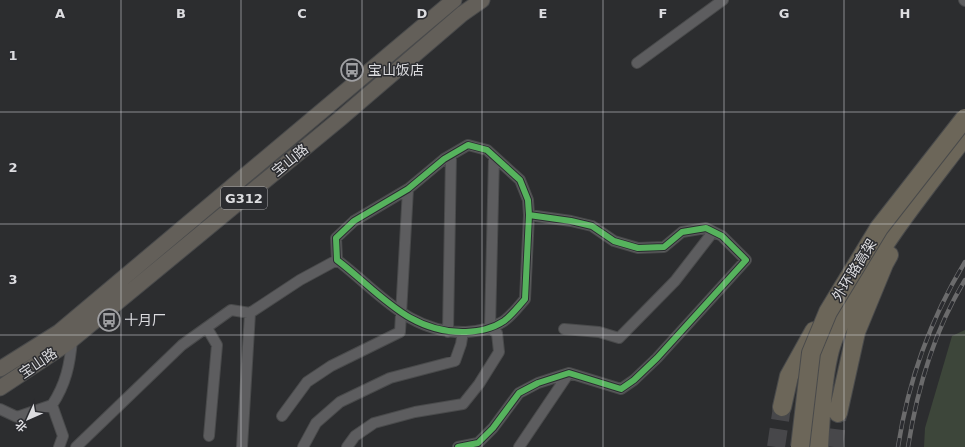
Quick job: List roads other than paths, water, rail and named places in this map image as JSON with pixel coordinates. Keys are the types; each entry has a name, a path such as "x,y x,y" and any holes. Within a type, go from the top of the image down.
{"highway":[{"name":"外环路高架","path":"800,447 811,353 828,312 880,228 965,118"},
{"path":"782,407 789,376 826,308 867,251 965,128"},
{"name":"外环路高架","path":"819,447 822,398 829,353 842,318 864,275 891,233 965,136"},
{"path":"838,413 856,332 884,264 928,199 965,150"}],"main road":[{"name":"宝山路","path":"0,369 59,332 454,0"},
{"name":"宝山路","path":"0,388 72,340 341,118 462,14 482,0"}],"street":[{"path":"637,63 723,0"},
{"path":"468,144 487,150 520,180 528,200 529,215 526,299 504,321 490,328 463,332 436,330 402,315 337,260 336,238 354,221 408,189 451,154 468,144"},
{"path":"448,332 451,154"},
{"path":"490,328 494,156"},
{"path":"282,416 307,382 331,366 400,332 408,189"},
{"path":"458,447 478,443 493,428 519,393 538,383 569,373 621,389 634,380 690,323 746,260 722,236 706,228 682,232 664,247 638,248 614,241 592,226 571,221 529,215"},
{"path":"564,329 599,332 619,338 675,281 713,232"},
{"path":"76,447 182,346 231,310 250,313 300,280 337,260"},
{"path":"242,447 250,313"},
{"path":"207,328 217,345 209,436"},
{"path":"347,447 355,436 374,423 415,412 462,404 479,384 499,352 497,333 490,328"},
{"path":"304,447 316,423 340,402 390,378 455,362 463,332"},
{"path":"0,409 17,417 52,405 61,391 69,369 72,340"},
{"path":"520,447 569,373"},
{"path":"52,405 64,436 59,447"}],"tunnel":[{"path":"776,447 782,407"},
{"path":"834,447 838,413"}],"railway":[{"path":"898,447 902,423 922,351 942,305 965,262"},
{"path":"908,447 916,404 936,339 954,299 965,280"}],"place":[{"name":"宝山饭店","path":"352,70"},
{"name":"十月厂","path":"109,320"}]}
